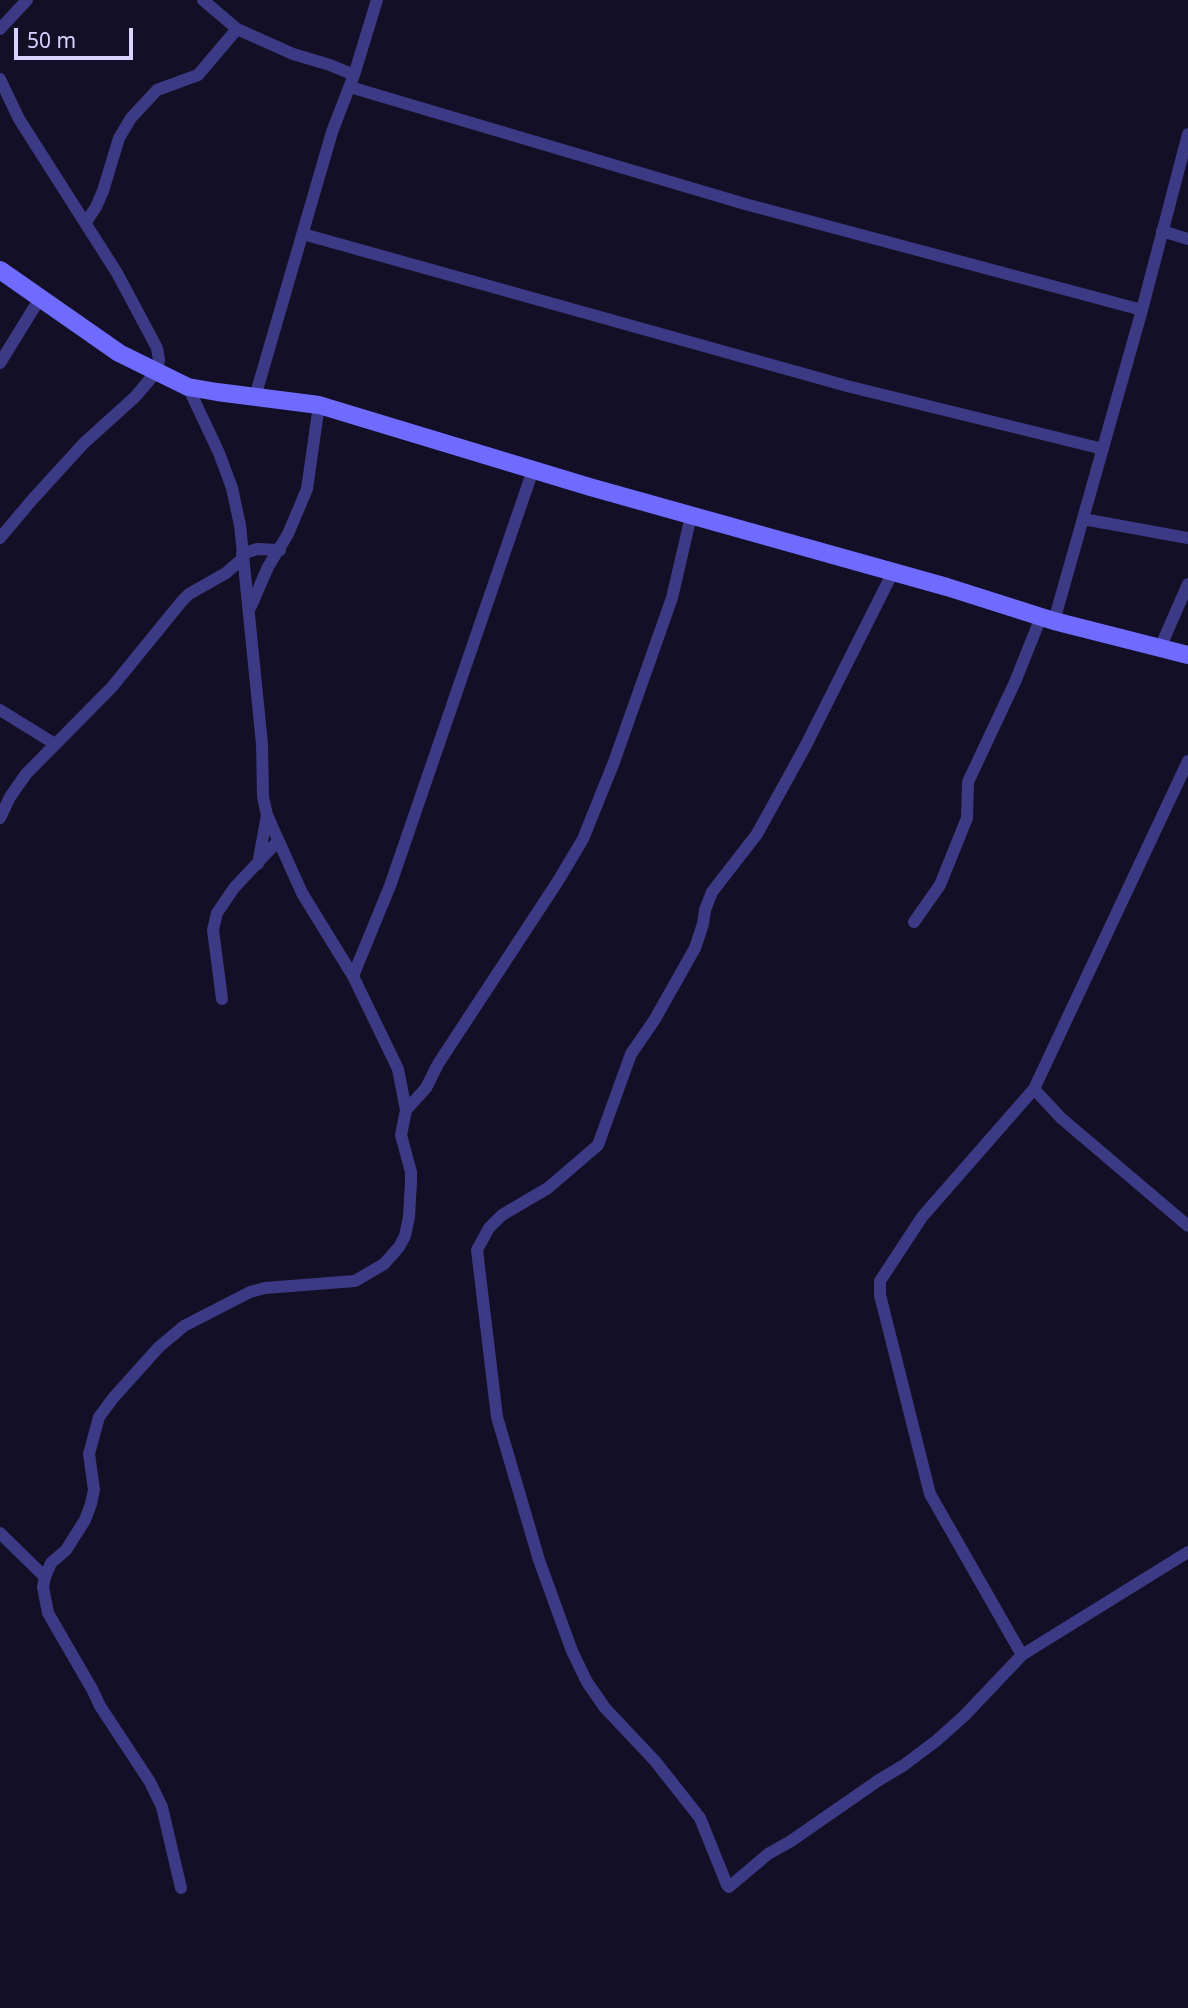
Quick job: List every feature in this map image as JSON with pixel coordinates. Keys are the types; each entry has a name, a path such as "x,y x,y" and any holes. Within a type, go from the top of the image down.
{"street":[{"path":"0,29 27,0"},
{"path":"203,0 237,29 293,54 330,65 352,81 745,204 1142,310"},
{"path":"255,397 332,132 352,81 377,0"},
{"path":"86,222 103,191 119,138 131,118 157,90 198,75 237,29"},
{"path":"0,79 19,119 86,222 157,348 159,360 157,371 135,397 84,443 0,538"},
{"path":"914,922 940,885 967,818 968,782 1048,619 1083,519 1162,231 1182,181 1188,134"},
{"path":"1162,231 1188,239"},
{"path":"303,234 847,386 1103,449"},
{"path":"0,270 119,353 188,387 319,405 1048,619 1188,655"},
{"path":"0,363 40,298"},
{"path":"188,387 219,453 232,488 240,525 250,609 250,638 267,815 258,865"},
{"path":"250,609 268,566 280,550 307,489 319,405"},
{"path":"353,976 390,886 533,470"},
{"path":"406,1110 426,1088 438,1064 583,839 614,762 672,598 691,516"},
{"path":"1083,519 1188,538"},
{"path":"0,818 26,774 112,687 189,594 226,573 242,556 257,549 280,550"},
{"path":"893,572 805,747 757,834 712,892 695,948 655,1019 631,1054 598,1145 548,1188 508,1209 495,1221 477,1250 497,1417 540,1560 572,1651 587,1682 605,1708 655,1761 700,1818 728,1886 741,1879 768,1854 790,1842 936,1741 964,1717 1022,1655 1188,1552"},
{"path":"1160,648 1188,584"},
{"path":"0,710 55,744"},
{"path":"1022,1655 930,1494 880,1295 880,1281 922,1217 1034,1089 1188,761"},
{"path":"181,1888 162,1807 150,1782 100,1706 48,1614 43,1587 51,1563 66,1550 85,1520 91,1504 94,1490 89,1454 99,1418 129,1379 164,1341 184,1326 250,1292 265,1288 355,1282 384,1264 399,1247 405,1236 409,1217 411,1172 401,1135 406,1110 398,1069 353,976 302,892 267,815"},
{"path":"222,999 214,930 217,912 234,888 278,841"},
{"path":"1034,1089 1061,1118 1188,1226"},
{"path":"0,1533 45,1577"}]}
